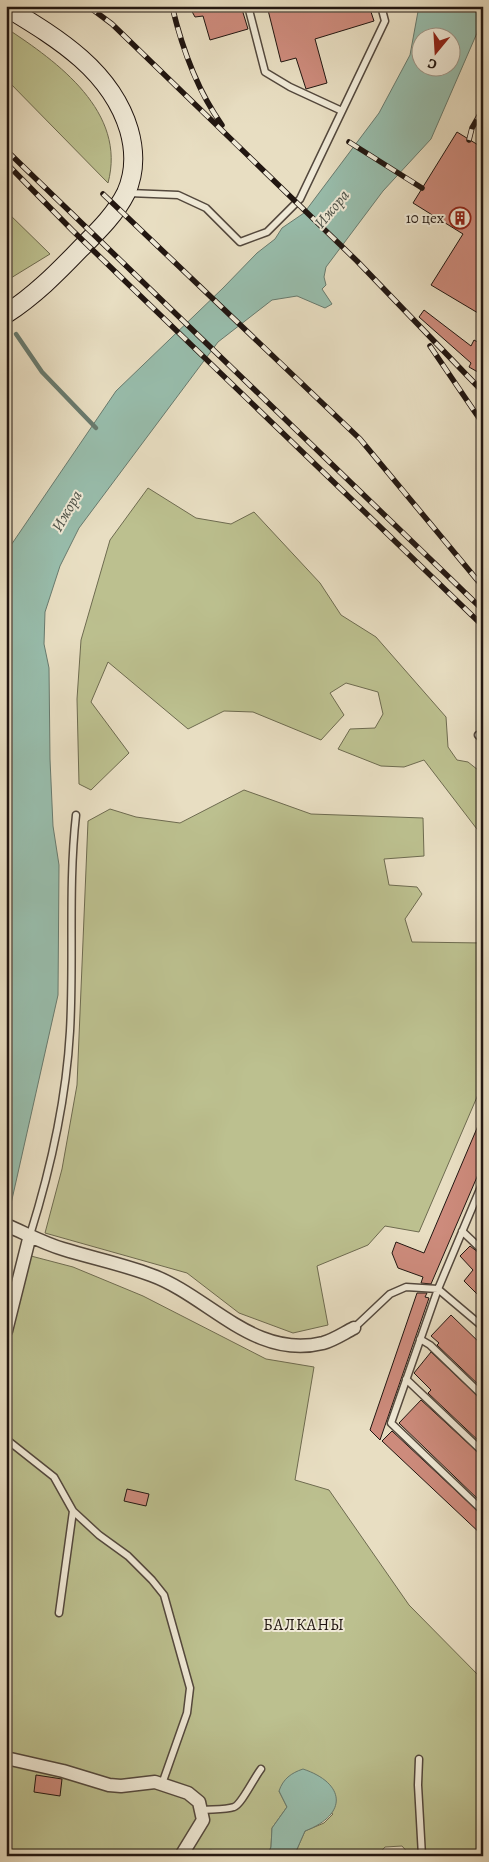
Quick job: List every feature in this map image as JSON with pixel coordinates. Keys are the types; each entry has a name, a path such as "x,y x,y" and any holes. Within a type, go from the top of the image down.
{"main road":[{"path":"6,7 78,55 104,81 117,100 126,120 134,159 132,177 126,193 114,212 43,286 6,314"}],"street":[{"path":"10,1226 61,1248 150,1274 180,1288 224,1320 251,1334 278,1344 302,1346 325,1343 354,1328"},
{"path":"6,1331 30,1236"},
{"path":"6,1758 63,1771 109,1785 121,1786 155,1782 188,1794 199,1802 202,1810 202,1820 200,1828 181,1856"}],"lane":[{"path":"248,6 265,72 290,88 342,111"},
{"path":"126,193 178,195 206,208 240,242 267,232 300,199 385,21 381,6"},
{"path":"30,1236 55,1149 66,1086 70,1030 76,815"},
{"path":"483,1182 438,1288 390,1423 483,1511"},
{"path":"462,1231 483,1251"},
{"path":"354,1328 390,1294 406,1287 438,1288 483,1327"},
{"path":"420,1339 430,1346 483,1396"},
{"path":"406,1379 483,1452"},
{"path":"6,1440 54,1476 73,1511 99,1535 128,1556 164,1595 174,1625 190,1688 187,1713 162,1784"},
{"path":"59,1613 73,1511"},
{"path":"419,1759 418,1785 422,1856"},
{"path":"202,1810 234,1807 242,1801 252,1780 261,1769"}],"shaded area":[{"path":"6,28 66,73 84,92 98,112 107,134 111,157 108,183 6,79"},
{"path":"6,211 50,254 6,281"},
{"path":"148,488 196,518 231,524 254,512 320,583 341,615 376,637 446,717 448,747 457,760 468,762 483,774 483,837 424,760 404,767 381,766 338,749 350,729 375,728 383,714 378,692 346,683 330,693 344,715 321,740 253,712 224,711 188,729 108,662 91,702 129,753 91,790 79,784 77,699 81,640 110,540"},
{"path":"244,790 311,814 423,818 424,856 384,859 389,885 417,887 422,894 405,919 412,942 483,943 483,1083 419,1232 385,1226 368,1245 317,1266 328,1325 293,1333 239,1313 187,1273 45,1233 62,1169 77,1085 88,821 110,809 136,817 180,823"},
{"path":"31,1256 73,1267 143,1296 266,1359 314,1367 295,1480 329,1490 409,1605 483,1680 483,1856 411,1856 402,1846 385,1847 377,1856 294,1856 305,1831 324,1823 333,1814 279,1791 287,1807 272,1828 271,1847 267,1856 227,1856 222,1853 194,1856 6,1856 6,1340"},
{"path":"6,1275 14,1277 6,1304"}],"water":[{"path":"419,6 481,6 477,33 462,68 462,28 415,28"},
{"name":"Ижора","path":"412,44 412,78 457,78 431,139 383,191 326,267 324,277 326,285 322,289 332,304 325,308 297,296 272,300 218,342 79,528 60,566 45,612 44,644 49,668 53,826 59,865 58,995 6,1226 7,551 116,391 257,253 275,239 282,228 304,213 379,113 410,55"},
{"path":"303,1769 317,1775 334,1790 335,1808 319,1824 305,1831 294,1856 267,1856 271,1847 272,1828 287,1807 279,1791 288,1777"},
{"path":"211,1850 227,1856 194,1856 195,1854"}],"building":[{"path":"189,6 241,6 248,29 210,40 203,16 195,17"},
{"path":"267,6 369,6 374,21 315,39 327,83 306,89 296,58 281,62"},
{"name":"10 цех","path":"457,132 483,148 483,316 431,285 463,234 413,203"},
{"path":"424,310 471,346 474,340 483,345 483,375 469,367 471,363 419,317"},
{"path":"483,1114 483,1163 431,1284 421,1283 423,1277 398,1268 392,1253 396,1242 424,1253"},
{"path":"470,1246 483,1256 483,1300 464,1281 473,1270 460,1256"},
{"path":"417,1293 427,1293 425,1297 429,1298 380,1440 370,1430"},
{"path":"451,1315 483,1346 483,1389 437,1345 439,1343 431,1336"},
{"path":"431,1352 483,1401 483,1445 428,1393 431,1390 414,1373"},
{"path":"421,1400 483,1457 483,1504 399,1423"},
{"path":"392,1431 483,1516 483,1536 382,1441"},
{"path":"127,1489 149,1494 146,1506 124,1501"},
{"path":"36,1775 62,1779 60,1796 34,1792"}],"waterway":[{"path":"16,334 42,372 96,428"}],"railway":[{"path":"88,6 112,24 357,261 483,392"},
{"path":"172,6 191,68 205,98 222,125"},
{"path":"469,140 472,128 483,109"},
{"path":"349,142 422,188"},
{"path":"6,150 483,610"},
{"path":"6,163 72,230 483,626"},
{"path":"103,194 360,439 483,587"},
{"path":"430,346 483,424"}],"place":[{"name":"10 цех","path":"460,218"}],"district":[{"name":"БАЛКАНЫ","path":"304,1625"}]}
